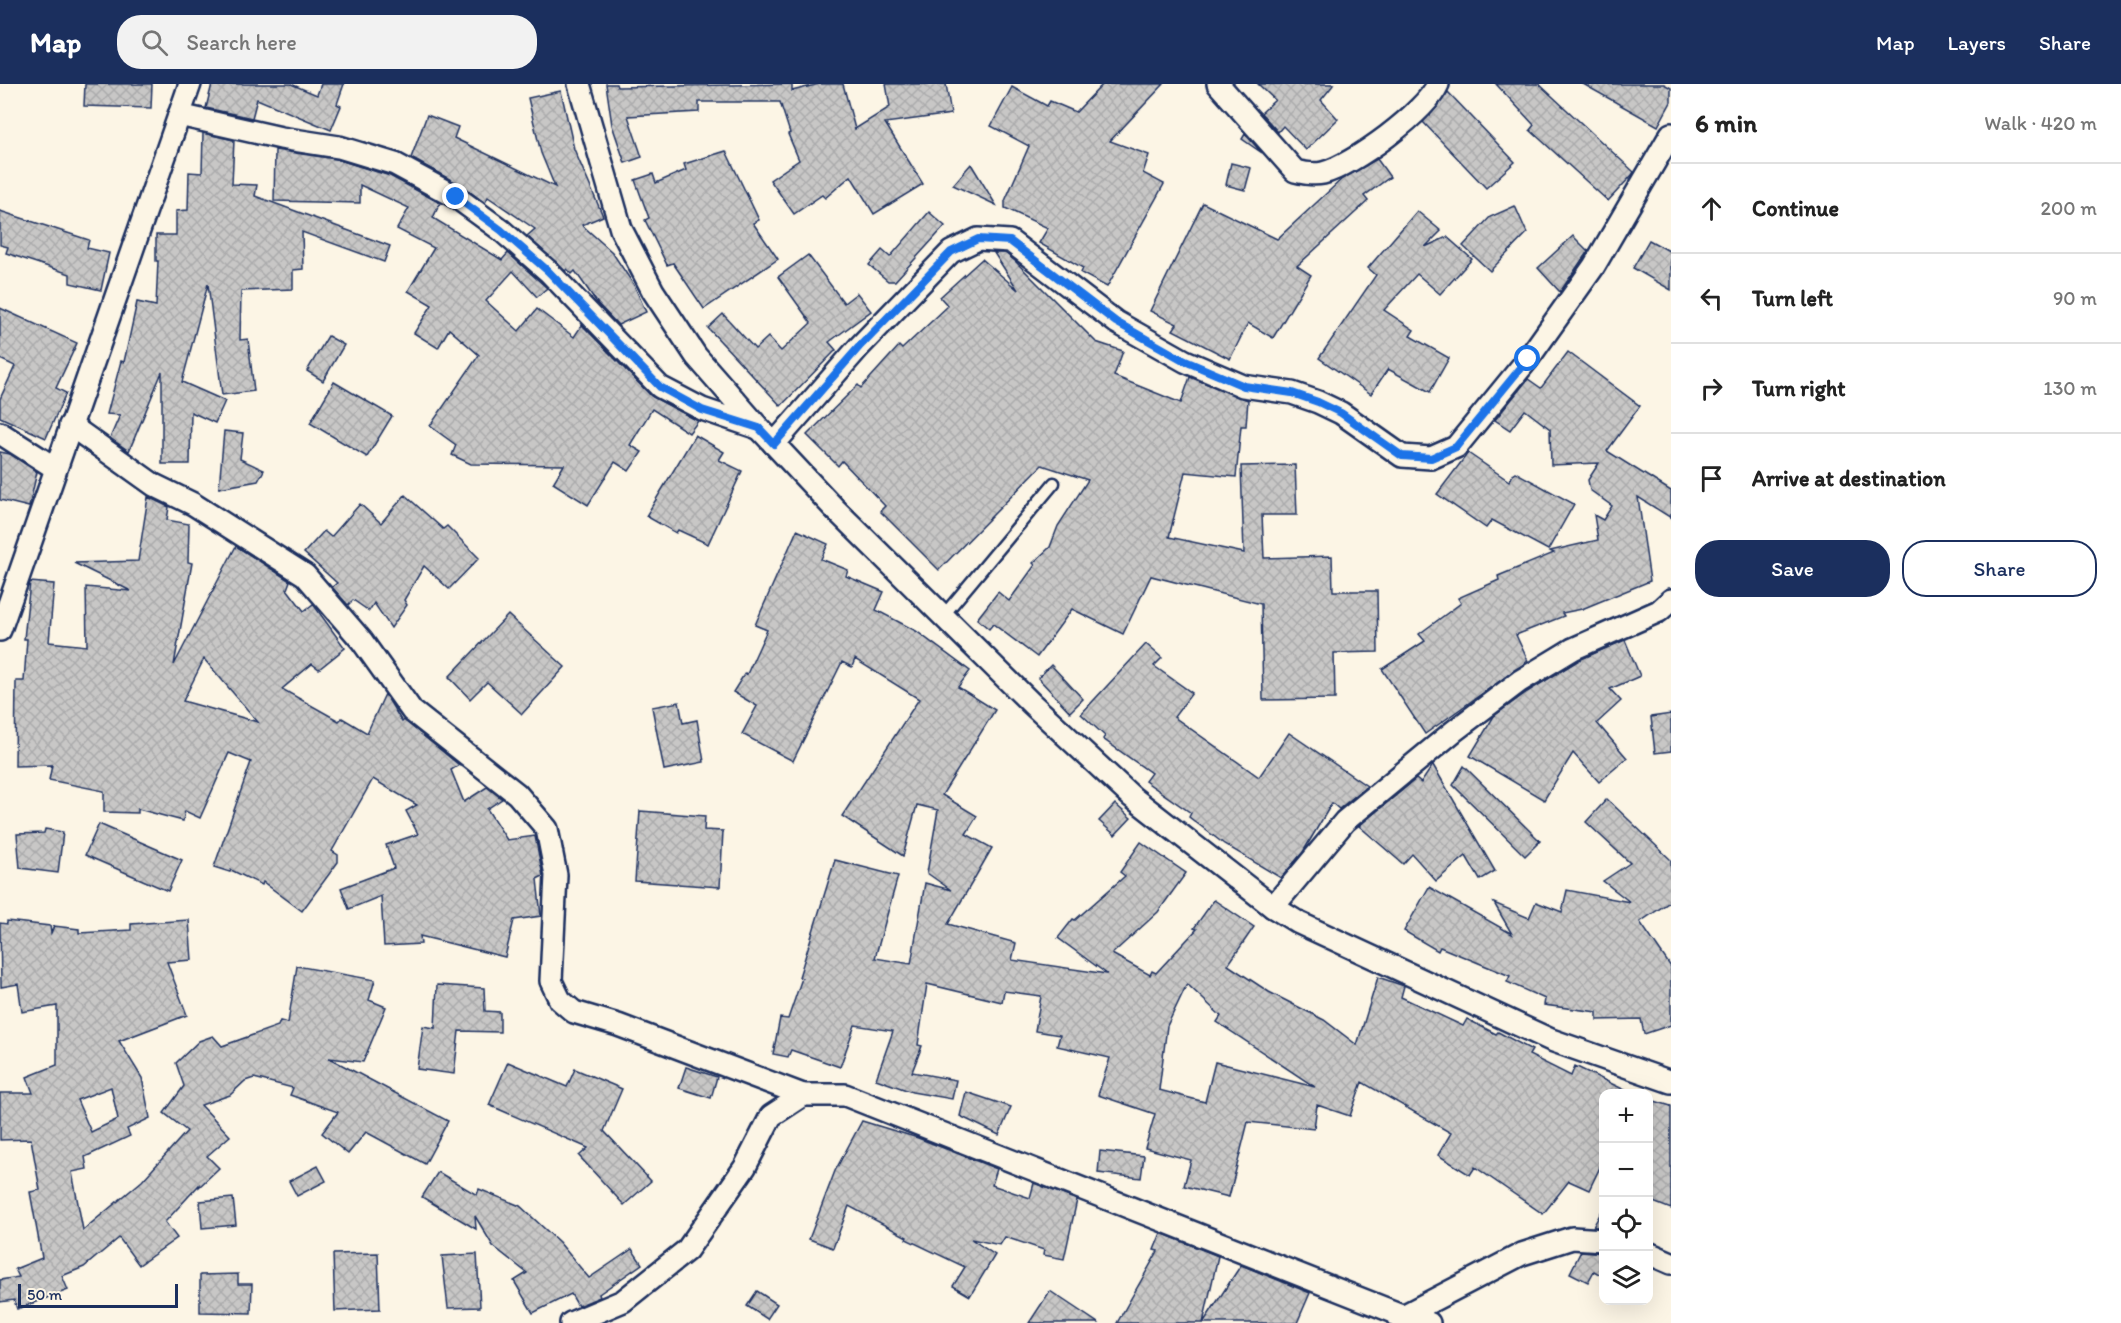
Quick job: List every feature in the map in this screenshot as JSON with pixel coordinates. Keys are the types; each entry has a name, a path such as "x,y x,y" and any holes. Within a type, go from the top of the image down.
{"street":[{"path":"0,630 190,84"},
{"path":"579,84 621,229 642,270 696,356 774,444 943,616 1032,704 1132,797 1273,907 1308,927 1540,1035 1671,1082"},
{"path":"1218,84 1295,171 1322,173 1361,156 1420,107 1438,84"},
{"path":"179,115 281,138 339,147 395,165 456,197 501,230 548,271 660,387 702,410 759,428"},
{"path":"774,444 859,347 951,252 978,239 1010,241 1116,322 1185,361 1244,386 1292,393 1318,402 1341,413 1402,456 1431,458 1456,447 1528,359 1594,266 1671,134"},
{"path":"70,425 154,485 193,504 305,575 362,641 412,711 517,794 547,830 556,875 551,981 560,1000 574,1012 618,1025 803,1095 845,1095 1395,1319 1429,1323"},
{"path":"0,433 55,468"},
{"path":"1273,907 1345,821 1463,724 1520,681 1573,649 1659,611 1671,600"},
{"path":"571,1323 623,1300 687,1251 745,1167 771,1116 803,1095"},
{"path":"1395,1319 1522,1254 1572,1238 1599,1240"},
{"path":"1653,1255 1671,1263"}],"lane":[{"path":"943,616 1053,483"}],"building":[{"path":"85,84 152,84 151,108 84,106"},
{"path":"212,84 291,84 317,95 321,84 344,84 337,104 341,106 331,130 257,99 252,118 206,108"},
{"path":"606,84 616,84 617,87 792,84 792,91 819,84 843,84 855,129 890,107 886,84 946,84 951,114 885,123 923,184 874,214 851,176 825,198 822,195 794,214 770,180 799,160 788,134 790,133 780,102 699,102 699,112 628,116 642,157 625,163 612,125"},
{"path":"1103,84 1164,84 1110,141 1149,155 1143,173 1164,184 1107,287 1081,273 1083,268 1039,243 1048,228 1005,208 1005,201 1029,146 991,126 1012,87 1047,106 1050,101 1076,112"},
{"path":"1258,84 1334,84 1321,100 1338,119 1306,150 1283,126 1278,132 1261,113 1275,100"},
{"path":"1496,84 1539,84 1634,172 1608,201 1530,130 1534,125"},
{"path":"1583,84 1664,84 1671,88 1671,102 1658,126"},
{"path":"561,91 574,149 603,216 582,225 612,252 634,285 646,312 618,325 598,304 575,271 572,274 567,269 565,271 527,236 535,229 488,197 485,203 462,186 411,158 427,115 458,127 454,138 555,187 541,153 528,98"},
{"path":"1448,92 1515,162 1486,188 1423,122"},
{"path":"203,133 234,140 232,184 257,185 255,196 390,246 384,262 302,232 303,269 293,270 293,289 241,291 240,340 248,339 254,391 222,395 208,284 182,382 225,401 215,423 191,412 190,464 162,464 162,372 129,451 110,438 120,415 107,414 121,361 124,362 137,302 156,306 158,261 156,261 156,235 176,235 176,211 188,210 189,172 202,173"},
{"path":"1245,134 1262,153 1242,139"},
{"path":"275,150 336,159 390,176 440,203 433,218 502,260 508,253 547,288 537,297 513,271 486,301 519,331 537,309 574,337 582,325 651,396 698,421 689,433 652,409 630,445 642,452 629,471 615,462 588,505 553,483 564,465 471,464 452,455 456,445 430,426 479,355 449,329 438,348 414,333 432,305 408,291 434,248 397,229 409,208 360,185 360,203 274,201"},
{"path":"726,151 759,220 753,223 778,259 704,309 673,263 667,265 645,220 649,218 635,180 653,174 656,183 686,170 684,164"},
{"path":"1377,159 1390,177 1364,196 1368,201 1297,266 1311,275 1273,338 1248,323 1230,359 1173,330 1177,324 1150,311 1203,203 1277,239 1342,179"},
{"path":"1231,163 1251,168 1245,190 1226,185"},
{"path":"971,164 996,205 953,185"},
{"path":"1515,206 1527,233 1490,271 1463,246 1490,217"},
{"path":"0,211 89,240 87,248 109,253 101,290 70,283 70,274 6,253 8,247 0,245"},
{"path":"1417,211 1441,231 1425,247 1447,237 1472,259 1440,294 1417,274 1384,310 1414,330 1410,336 1449,358 1430,392 1388,369 1371,394 1319,358 1376,275 1368,268"},
{"path":"929,212 945,226 895,281 888,281 869,265 882,250 890,257"},
{"path":"1573,236 1588,251 1560,292 1538,268"},
{"path":"1649,240 1671,252 1671,290 1633,268"},
{"path":"994,253 1005,253 1015,261 1096,342 1123,351 1114,376 1181,403 1190,377 1248,400 1246,426 1241,426 1236,477 1185,472 1169,537 1244,553 1241,466 1295,465 1297,515 1262,515 1264,558 1332,556 1333,591 1377,591 1378,652 1334,653 1335,699 1263,700 1261,604 1151,576 1123,634 1072,609 1037,657 993,624 989,629 977,619 998,592 1009,601 1035,565 1033,563 1050,547 1058,526 1088,480 1042,465 939,570 880,511 885,506 842,461 838,466 807,435 858,385 861,388 899,346 902,349 948,306 940,297 982,259 1018,290"},
{"path":"808,255 844,303 857,293 871,311 829,342 836,350 781,406 708,328 723,314 755,349 768,337 781,351 811,323 778,277"},
{"path":"0,308 77,343 56,388 66,393 46,438 0,417 0,399 15,366 0,359"},
{"path":"328,336 344,345 323,381 307,371"},
{"path":"1568,352 1640,406 1607,451 1671,491 1671,518 1638,497 1650,581 1582,609 1562,613 1564,616 1516,635 1528,661 1425,734 1382,669 1425,641 1419,634 1461,603 1458,598 1499,580 1498,576 1554,553 1550,551 1598,540 1594,515 1603,520 1612,506 1590,490 1588,480 1599,463 1551,465 1550,429 1525,410 1510,430 1495,420 1528,379 1541,388"},
{"path":"334,382 392,416 367,457 310,423"},
{"path":"224,431 243,433 240,459 264,470 258,481 219,488"},
{"path":"695,435 724,452 719,460 742,471 708,544 678,530 676,533 646,516"},
{"path":"0,452 10,454 37,472 29,507 0,500"},
{"path":"1468,453 1509,481 1515,472 1574,504 1548,550 1492,520 1486,528 1437,494"},
{"path":"405,495 443,529 447,526 479,558 449,589 424,566 404,600 407,605 391,628 374,603 369,611 353,600 348,605 332,587 337,583 304,553 324,531 331,537 360,504 381,523"},
{"path":"148,497 169,507 167,520 189,524 188,562 192,563 174,665 236,546 290,581 287,589 304,611 313,604 345,648 319,669 312,664 282,689 339,721 342,718 367,733 385,694 402,722 404,720 459,765 451,770 464,802 487,787 502,799 487,809 507,840 535,836 543,876 537,879 541,916 514,920 505,957 420,936 421,944 384,946 381,896 349,909 341,888 394,868 386,845 418,834 406,811 417,805 373,779 332,851 338,855 338,862 302,911 263,882 262,885 231,870 230,872 214,867 251,762 229,753 200,818 185,811 183,821 138,809 138,813 104,812 104,791 49,780 52,765 15,766 16,681 24,681 27,639 24,639 30,582 54,584 49,642 87,646 86,587 131,591 74,563 138,561","holes":["204,659 258,722 183,701"]},
{"path":"797,530 828,544 821,559 848,570 846,576 884,592 876,610 916,631 970,671 958,687 995,710 942,795 977,816 966,834 992,848 948,924 1016,943 1012,960 1107,974 1058,938 1073,919 1075,920 1125,876 1120,872 1141,842 1186,873 1158,912 1112,954 1150,975 1152,971 1156,973 1197,929 1194,928 1214,900 1254,927 1228,965 1269,992 1324,1020 1357,1045 1378,977 1404,986 1401,997 1463,1026 1467,1019 1496,1034 1498,1032 1532,1050 1529,1055 1571,1076 1575,1066 1623,1089 1599,1089 1599,1169 1589,1190 1569,1181 1543,1214 1475,1167 1470,1175 1438,1155 1451,1133 1362,1082 1350,1116 1317,1105 1314,1129 1248,1122 1229,1197 1184,1186 1191,1160 1145,1148 1155,1114 1098,1095 1110,1058 1057,1046 1060,1035 1035,1031 1041,996 1004,991 1002,1002 927,984 918,1045 922,1046 912,1072 956,1080 952,1099 912,1092 876,1079 893,1031 855,1025 840,1067 791,1050 788,1057 773,1054 780,1018 788,1019 802,978 799,977 835,860 898,876 875,958 911,964 925,883 951,890 927,873 938,810 917,805 903,856 842,816 919,699 855,659 852,667 842,662 793,761 742,734 757,706 733,692 745,673 747,674 767,630 755,625","holes":["1187,984 1221,1016 1217,1022 1315,1087 1215,1062 1205,1102 1159,1090 1167,1026"]},
{"path":"508,615 565,667 522,714 487,682 470,699 449,677"},
{"path":"1625,640 1640,676 1610,689 1621,701 1597,723 1627,758 1599,782 1573,753 1544,800 1470,756 1494,716 1527,692 1579,660"},
{"path":"1146,644 1162,658 1154,666 1192,693 1174,717 1259,777 1289,733 1367,786 1339,809 1332,803 1303,852 1281,878 1224,844 1189,817 1191,813 1145,781 1151,773 1103,739 1105,736 1081,714"},
{"path":"1051,665 1083,699 1070,712 1038,678"},
{"path":"679,702 683,723 697,720 704,762 664,770 652,707"},
{"path":"1671,714 1671,751 1655,753 1651,717"},
{"path":"1433,765 1495,871 1480,880 1466,856 1436,881 1412,854 1403,864 1359,826 1416,779 1421,783"},
{"path":"1464,766 1540,841 1525,856 1453,785"},
{"path":"1607,799 1671,860 1671,901 1640,922 1671,967 1671,1025 1644,1034 1641,1019 1597,1020 1597,1012 1544,1005 1545,999 1507,982 1510,976 1440,947 1438,951 1404,931 1429,887 1512,934 1494,903 1529,918 1536,902 1562,912 1567,890 1630,902 1603,881 1630,863 1586,822"},
{"path":"1115,804 1131,818 1115,835 1099,821"},
{"path":"640,811 705,816 704,830 723,831 720,887 635,881"},
{"path":"99,824 182,860 168,891 85,855"},
{"path":"45,829 63,832 58,873 20,868 17,834 44,833"},
{"path":"189,920 192,960 167,962 187,1015 119,1041 142,1078 150,1118 127,1129 130,1136 85,1157 87,1169 72,1172 83,1230 142,1181 187,1131 164,1113 184,1086 176,1063 199,1041 213,1036 222,1046 278,1026 280,1021 288,1023 297,966 375,980 369,1000 386,1007 363,1062 329,1058 448,1121 425,1164 366,1132 348,1154 322,1133 338,1112 290,1095 293,1088 254,1078 245,1081 230,1095 201,1105 230,1136 207,1156 219,1168 199,1187 199,1185 165,1222 177,1238 139,1265 119,1238 84,1267 62,1276 68,1290 17,1309 14,1300 0,1302 0,1280 19,1277 15,1269 42,1258 30,1192 40,1190 31,1139 0,1140 0,1093 33,1093 27,1077 57,1065 57,1006 22,1012 18,984 1,987 0,923 7,924 7,921 50,926 51,933 54,926 79,929 79,933 131,930 131,924","holes":["111,1087 118,1119 91,1132 77,1100"]},
{"path":"437,985 484,988 485,1011 500,1012 500,1032 459,1031 454,1074 417,1069 423,1026 435,1028"},
{"path":"508,1062 567,1087 575,1069 622,1089 604,1131 651,1181 624,1205 579,1156 588,1148 489,1105"},
{"path":"686,1067 717,1077 711,1098 679,1088"},
{"path":"966,1092 1011,1107 999,1135 960,1116"},
{"path":"1653,1101 1671,1106 1671,1209 1653,1202"},
{"path":"862,1121 918,1138 997,1169 992,1185 1030,1198 1034,1183 1077,1200 1064,1259 1043,1255 1044,1250 1005,1237 1000,1245 971,1239 995,1255 970,1296 953,1286 965,1267 906,1239 907,1237 849,1206 833,1248 809,1239 835,1171"},
{"path":"1100,1151 1144,1156 1141,1178 1098,1173"},
{"path":"318,1166 326,1181 297,1196 289,1181"},
{"path":"438,1172 477,1195 479,1189 520,1206 559,1242 589,1278 632,1249 642,1264 599,1294 600,1297 578,1306 571,1294 533,1313 514,1281 527,1273 493,1246 475,1216 476,1229 422,1197"},
{"path":"233,1198 236,1225 202,1228 200,1201"},
{"path":"1599,1216 1599,1227 1593,1227"},
{"path":"1161,1233 1218,1256 1203,1323 1117,1323 1158,1251 1154,1250"},
{"path":"1581,1251 1599,1253 1599,1274 1594,1271 1588,1282 1570,1273"},
{"path":"378,1253 380,1309 335,1311 333,1254"},
{"path":"477,1254 480,1307 448,1308 442,1256"},
{"path":"1241,1265 1310,1293 1297,1323 1203,1323"},
{"path":"238,1274 238,1284 252,1284 251,1313 200,1312 200,1275"},
{"path":"757,1291 777,1304 767,1319 747,1306"},
{"path":"1050,1291 1098,1323 1029,1323"}],"route":[{"path":"456,197 501,230 548,271 660,387 702,410 759,428 774,444 859,347 951,252 978,239 1010,241 1116,322 1185,361 1244,386 1292,393 1318,402 1341,413 1402,456 1431,458 1456,447 1528,359"}]}
